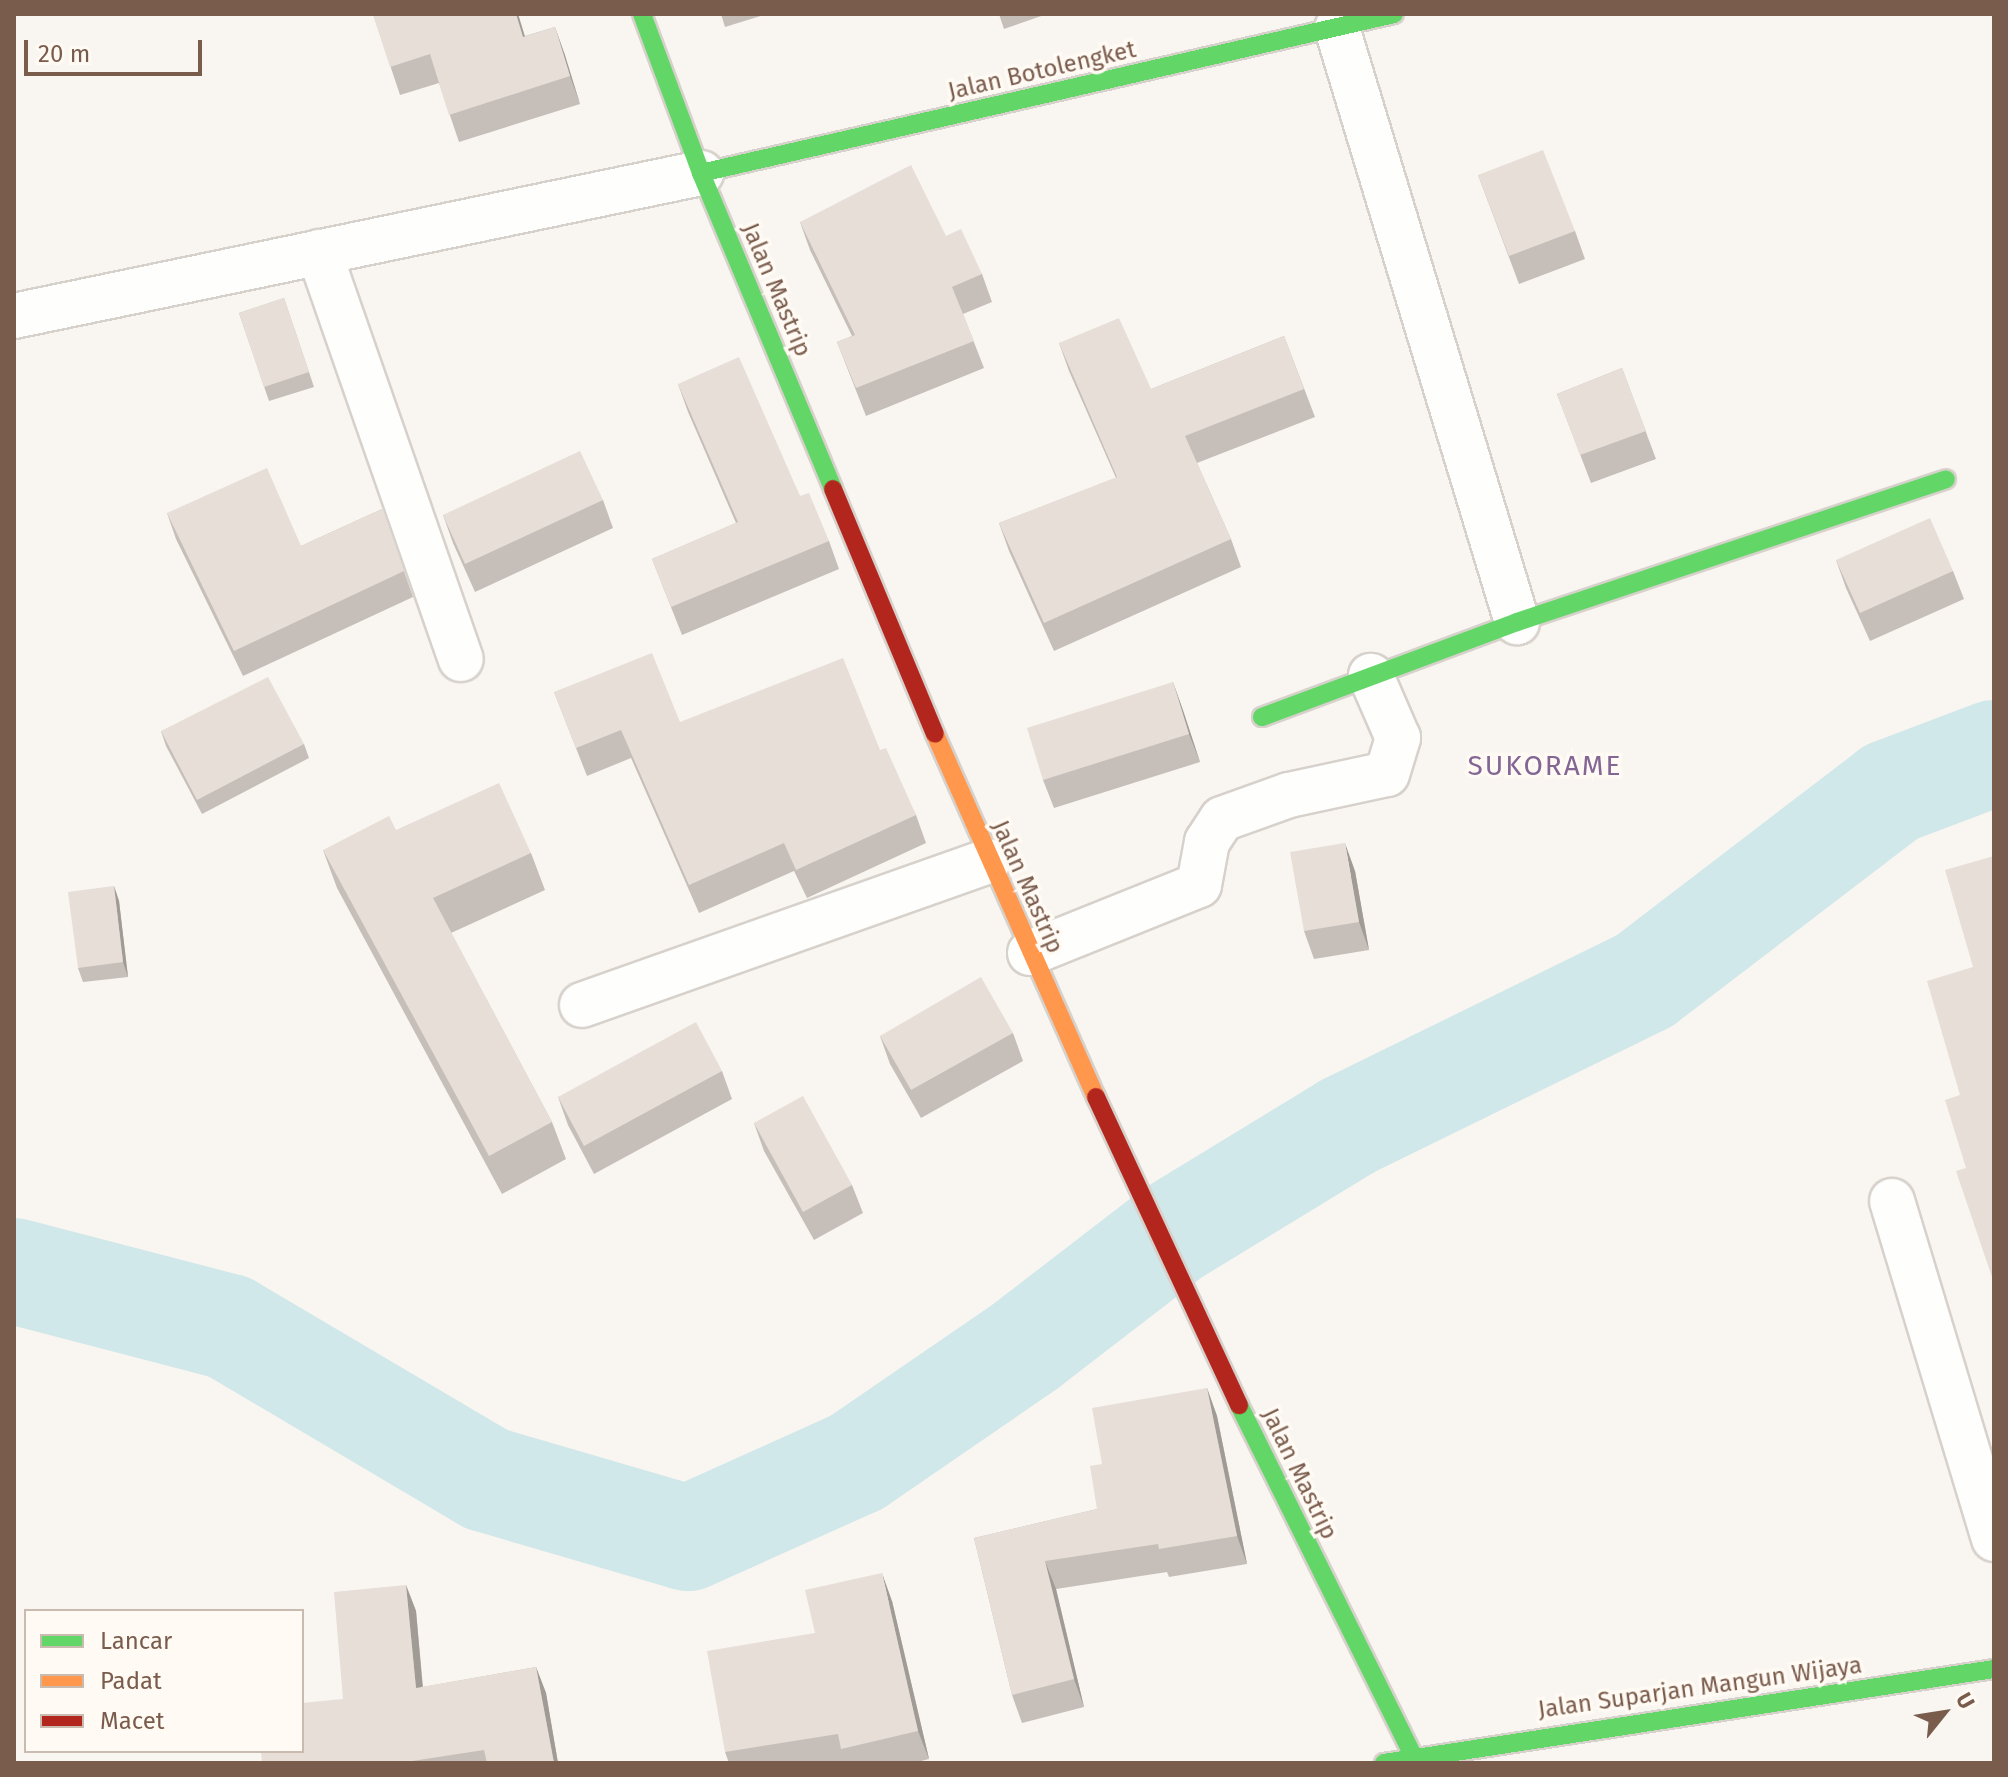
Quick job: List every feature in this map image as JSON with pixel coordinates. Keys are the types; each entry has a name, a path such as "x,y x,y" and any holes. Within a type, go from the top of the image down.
{"main road":[{"name":"Jalan Mastrip","path":"642,14 701,173 988,861 1197,1317 1363,1663 1416,1761"},
{"name":"Jalan Botolengket","path":"701,173 1394,14"},
{"path":"1262,717 1517,622 1946,479"},
{"name":"Jalan Suparjan Mangun Wijaya","path":"1384,1763 1416,1761 1994,1669"}],"street":[{"path":"1337,28 1517,622"},
{"path":"14,316 701,173"},
{"path":"319,252 461,659"},
{"path":"1030,953 1199,885 1207,842 1222,819 1289,795 1387,774 1398,738 1371,676"},
{"path":"582,1005 988,861"},
{"path":"1892,1201 1994,1539"}],"building":[{"path":"373,14 516,14 523,37 555,27 570,76 449,115 430,54 390,67"},
{"path":"1543,150 1575,231 1509,256 1478,175"},
{"path":"911,165 946,236 961,229 982,274 952,287 974,341 856,388 837,342 855,335 800,222"},
{"path":"284,298 309,372 264,387 239,313"},
{"path":"1119,318 1151,389 1284,336 1304,389 1185,436 1231,539 1044,623 999,523 1117,477 1059,343"},
{"path":"739,357 800,496 809,493 829,541 671,607 652,559 738,522 678,384"},
{"path":"1622,368 1646,431 1580,455 1557,394"},
{"path":"580,451 603,500 465,564 443,515"},
{"path":"267,468 301,546 382,509 404,571 234,651 167,513"},
{"path":"1930,518 1953,571 1860,613 1836,560"},
{"path":"652,653 680,722 843,658 880,750 886,748 916,815 796,870 784,843 689,885 621,730 576,748 554,692"},
{"path":"268,677 304,744 197,800 161,731"},
{"path":"1173,682 1189,734 1043,780 1027,728"},
{"path":"499,783 531,853 433,898 552,1122 489,1156 323,850 389,816 396,830"},
{"path":"1345,843 1359,922 1304,931 1290,852"},
{"path":"1994,856 1994,1283 1956,1171 1966,1168 1945,1100 1960,1095 1927,981 1973,967 1945,870"},
{"path":"114,886 123,962 78,968 68,892"},
{"path":"981,977 1013,1033 911,1090 880,1036"},
{"path":"696,1022 722,1071 584,1146 558,1097"},
{"path":"803,1096 852,1185 803,1212 754,1123"},
{"path":"1207,1388 1237,1536 1159,1549 1158,1544 1045,1561 1074,1679 1012,1695 974,1538 1097,1509 1090,1466 1102,1464 1092,1408"},
{"path":"882,1573 918,1731 841,1749 838,1734 725,1752 707,1651 815,1633 805,1590"},
{"path":"406,1585 416,1688 536,1667 554,1763 487,1763 484,1750 399,1763 262,1763 261,1753 304,1753 304,1703 343,1699 334,1592"}],"waterway":[{"path":"14,1271 229,1327 486,1479 688,1538 857,1462 1027,1345 1171,1234 1346,1127 1644,981 1891,792 1994,753"}],"traffic: fast":[{"path":"642,14 701,173 833,489"},
{"path":"701,173 1394,14"},
{"path":"1262,717 1517,622 1946,479"},
{"path":"1239,1405 1417,1763"},
{"path":"1384,1763 1994,1669"}],"traffic: slow":[{"path":"935,734 1096,1097"}],"traffic: jam":[{"path":"833,489 935,734"},
{"path":"1096,1097 1239,1405"}],"district":[{"name":"SUKORAME","path":"1545,766"}]}
